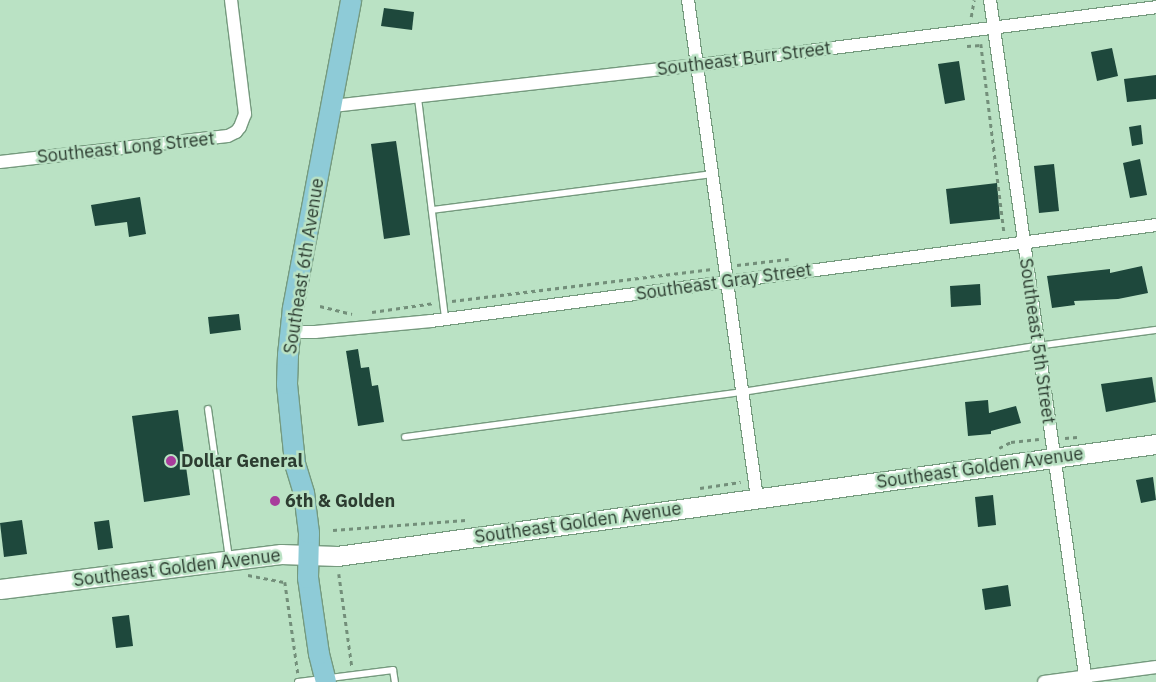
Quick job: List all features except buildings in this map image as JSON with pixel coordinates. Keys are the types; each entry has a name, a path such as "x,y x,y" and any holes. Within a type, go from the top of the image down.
{"main road":[{"name":"Southeast 6th Avenue","path":"325,680 319,654 308,578 309,532 304,494 295,463 287,384 290,332 351,0"}],"street":[{"name":"Southeast Long Street","path":"0,162 215,138 228,136 236,132 245,114 231,0"},
{"path":"688,0 757,498"},
{"name":"Southeast 5th Street","path":"990,0 1037,346 1086,679"},
{"name":"Southeast Burr Street","path":"332,106 418,98 977,34 993,27 1156,7"},
{"name":"Southeast Gray Street","path":"290,332 315,332 445,319 1156,225"},
{"name":"Southeast Golden Avenue","path":"0,589 280,554 337,556 1156,444"},
{"path":"1044,682 1086,679 1156,667"}],"lane":[{"path":"418,98 445,319"},
{"path":"432,210 712,174"},
{"path":"405,437 742,392 1037,346 1156,330"},
{"path":"208,408 229,560"},
{"path":"299,682 393,670 395,682"}],"path":[{"path":"974,0 970,16 977,34 1004,236"},
{"path":"370,312 724,267"},
{"path":"320,306 352,314 361,313"},
{"path":"339,574 353,675"},
{"path":"285,582 299,682"}],"place":[{"name":"Dollar General","path":"171,461"},
{"name":"6th & Golden","path":"275,501"}]}
